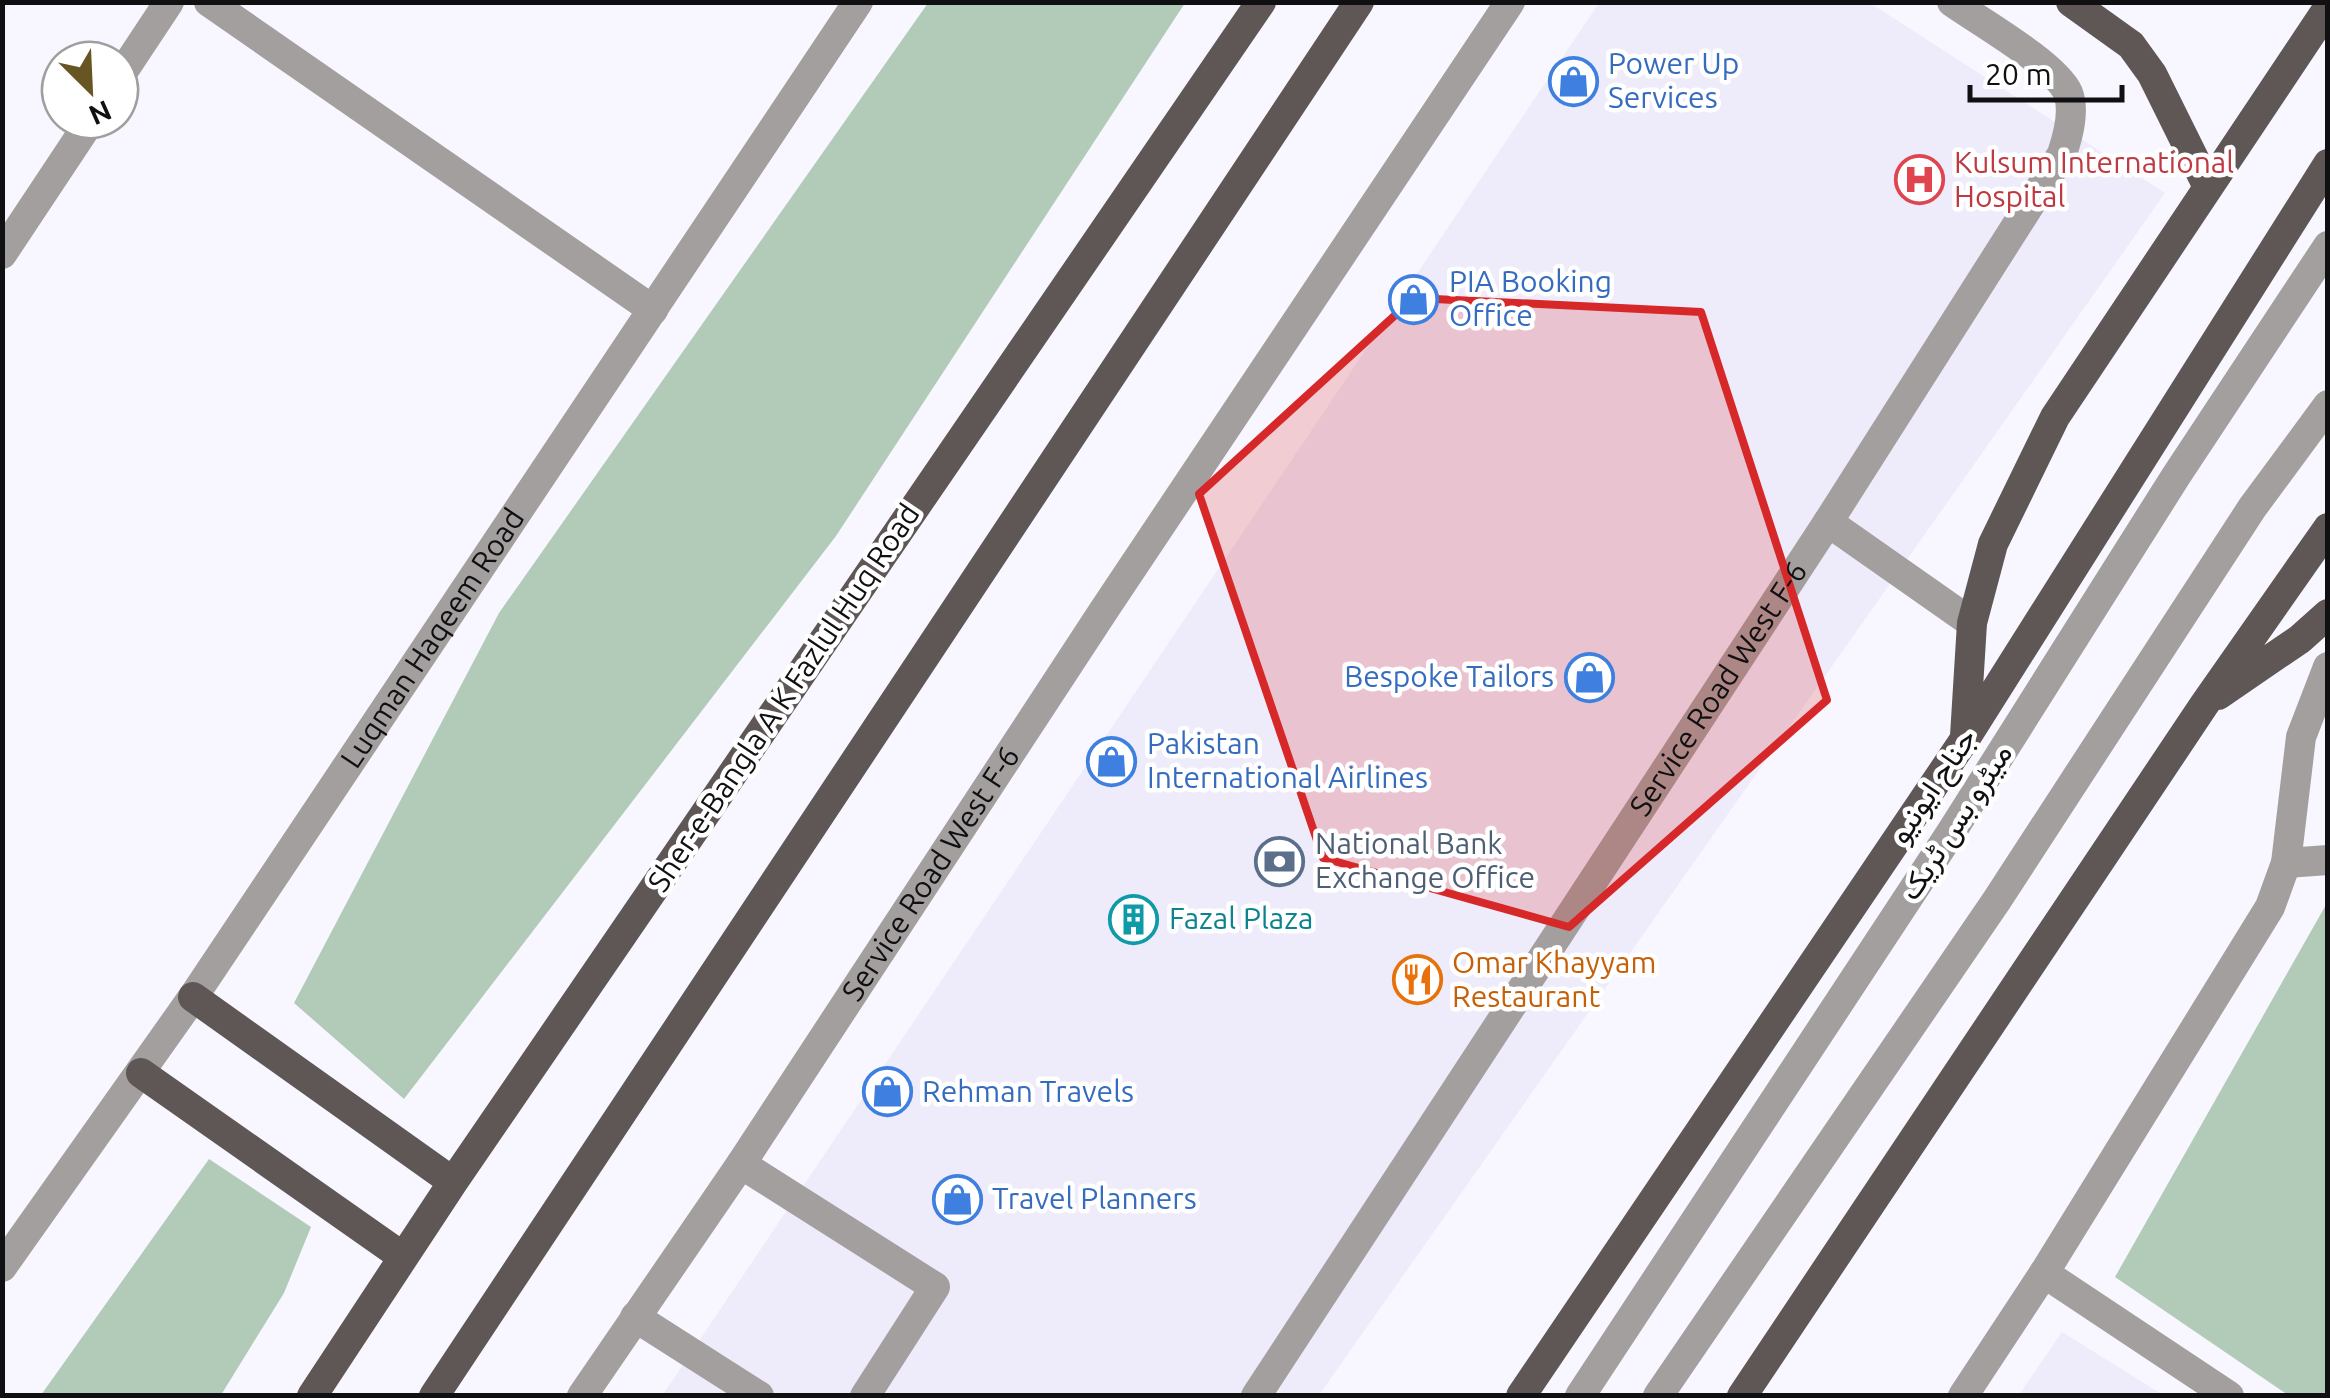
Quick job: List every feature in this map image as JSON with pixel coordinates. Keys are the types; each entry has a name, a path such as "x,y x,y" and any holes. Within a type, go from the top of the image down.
{"main road":[{"name":"Sher-e-Bangla A K Fazlul Huq Road","path":"312,1396 453,1182 1260,2"},
{"path":"434,1396 1360,2"},
{"path":"2071,2 2131,46 2152,74 2208,187"},
{"path":"1965,739 1972,623 1993,544 2055,417 2328,8"},
{"name":"جناح ایونیو","path":"1521,1396 1965,739 2328,164"},
{"path":"1742,1396 2204,705 2328,528"},
{"path":"2204,705 2261,668 2328,614"},
{"path":"194,996 453,1182"},
{"path":"140,1073 403,1258"}],"street":[{"path":"140,46 169,2"},
{"path":"208,2 652,310"},
{"name":"Luqman Haqeem Road","path":"2,1267 194,996 858,2"},
{"name":"Service Road West F-6","path":"582,1396 741,1164 1112,596 1510,2"},
{"name":"Service Road West F-6","path":"1256,1396 1828,522 2062,154 2071,112 2068,92 2052,71 1952,2"},
{"path":"2,254 78,140"},
{"name":"میٹرو بس ٹریک","path":"1580,1396 1941,847 2176,476 2328,246"},
{"path":"1658,1396 1997,900 2252,508 2328,405"},
{"path":"1828,522 1972,623"},
{"path":"1963,1396 2044,1273 2270,908 2286,863 2301,736 2328,667"},
{"path":"2286,863 2328,860"},
{"path":"741,1164 936,1287 865,1396"},
{"path":"2044,1273 2229,1396"},
{"path":"635,1318 758,1396"}],"highlighted area":[{"path":"1414,298 1701,312 1827,700 1569,927 1323,858 1199,494"}],"shaded area":[{"path":"1599,3 1870,3 2165,193 1319,1395 662,1396"},
{"path":"2062,1332 2163,1395 2019,1395"}],"green space":[{"path":"928,3 1185,3 836,536 404,1099 294,1003 499,613"},
{"path":"2327,903 2327,1395 2288,1395 2115,1277"},
{"path":"209,1159 311,1227 284,1293 221,1395 41,1395"}],"place":[{"name":"Power Up Services","path":"1573,81"},
{"name":"Kulsum International Hospital","path":"1919,180"},
{"name":"PIA Booking Office","path":"1414,299"},
{"name":"Bespoke Tailors","path":"1589,677"},
{"name":"Pakistan International Airlines","path":"1112,761"},
{"name":"National Bank Exchange Office","path":"1280,861"},
{"name":"Fazal Plaza","path":"1134,919"},
{"name":"Omar Khayyam Restaurant","path":"1417,980"},
{"name":"Rehman Travels","path":"887,1092"},
{"name":"Travel Planners","path":"957,1199"}]}
